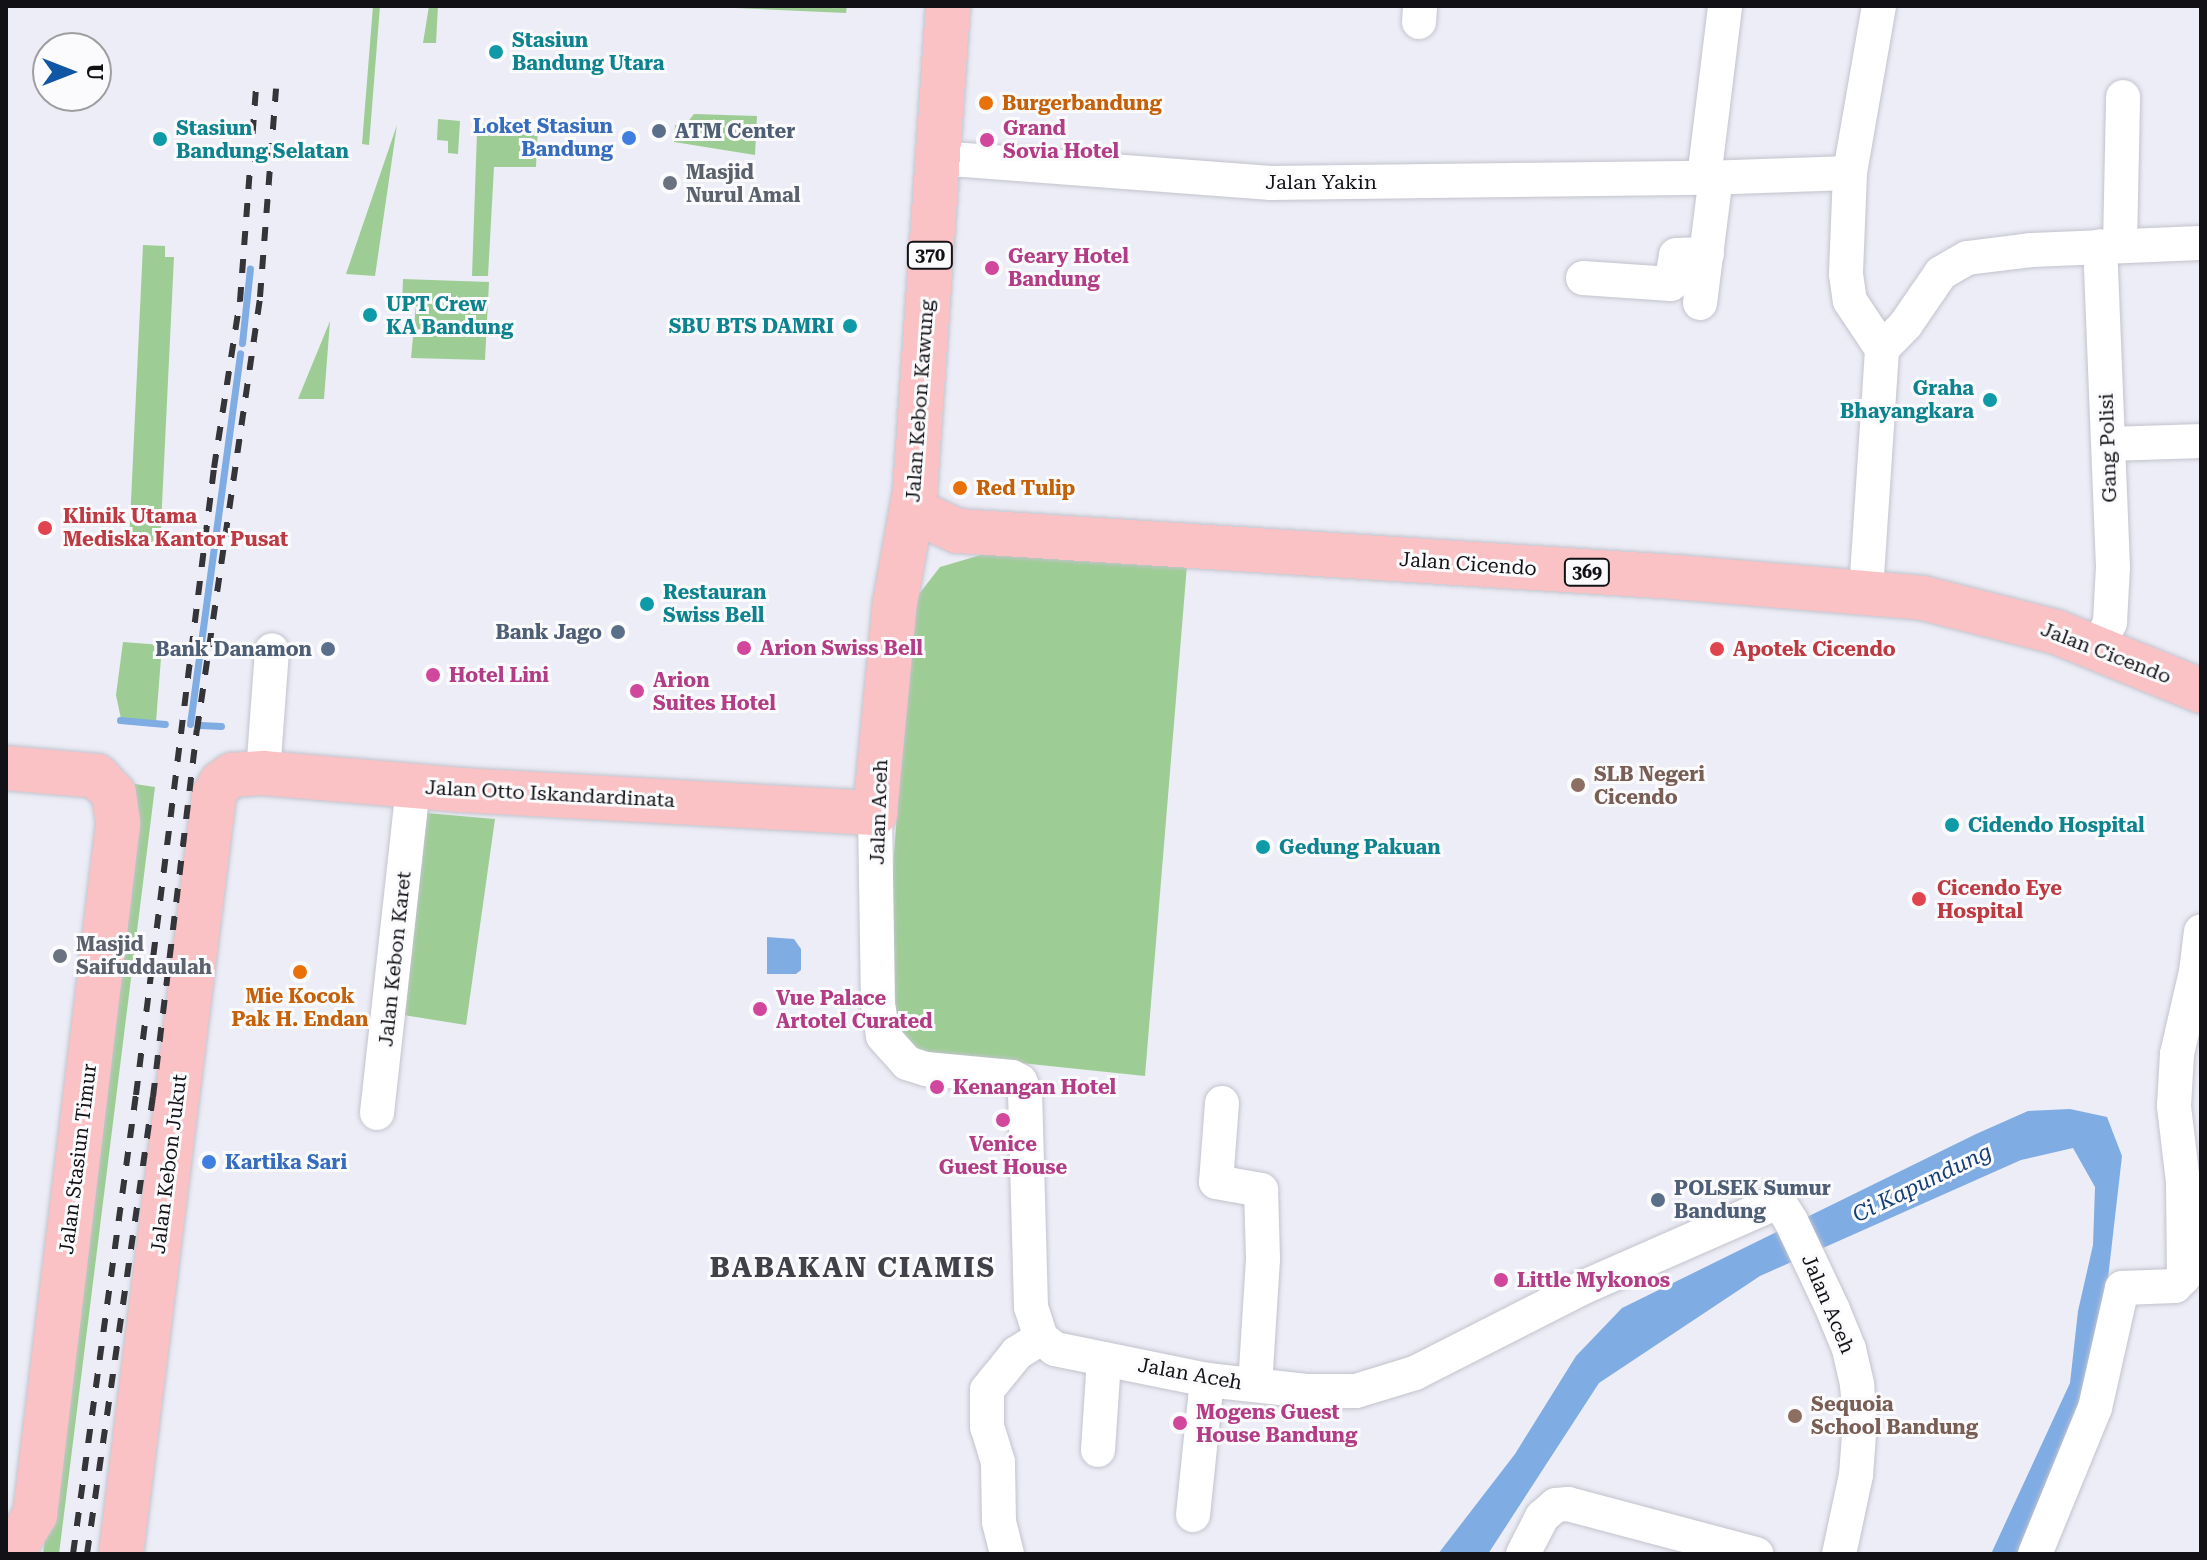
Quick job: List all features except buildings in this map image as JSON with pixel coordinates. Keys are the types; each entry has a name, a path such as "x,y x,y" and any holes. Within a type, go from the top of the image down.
{"main road":[{"name":"Jalan Kebon Kawung","path":"895,603 914,504 948,6"},
{"name":"Jalan Cicendo","path":"914,504 923,515 958,531 1866,591 1923,598 1986,612 2098,648 2201,691"},
{"path":"895,603 916,567 935,547 958,531"},
{"name":"Jalan Aceh","path":"875,813 895,603"},
{"name":"Jalan Stasiun Timur","path":"6,768 97,776 114,794 118,824 23,1479 35,1515 11,1554"},
{"name":"Jalan Otto Iskandardinata","path":"245,776 412,795 875,813"},
{"name":"Jalan Kebon Jukut","path":"121,1554 214,795 245,776"}],"street":[{"path":"1700,303 1707,254 1710,178 1725,6"},
{"path":"1866,591 1882,349 1850,301 1846,274 1850,173 1879,6"},
{"name":"Gang Polisi","path":"2098,648 2110,622 2113,567 2109,444 2110,246 2123,97"},
{"name":"Jalan Yakin","path":"938,158 1271,183 1710,178 1850,173"},
{"path":"1882,349 1906,324 1941,273 1967,258 2110,246 2201,243"},
{"path":"1583,278 1671,284 1676,255 1707,254"},
{"path":"2109,444 2201,441"},
{"path":"245,776 272,650"},
{"name":"Jalan Kebon Karet","path":"377,1113 412,795"},
{"name":"Jalan Aceh","path":"875,813 878,1004 883,1036 907,1063 926,1069 1012,1077 1020,1081 1025,1092 1031,1307 1041,1338 1055,1349 1207,1380 1306,1391 1356,1391 1388,1383 1584,1287 1765,1206 1781,1205 1812,1265 1849,1349 1857,1385 1860,1421 1856,1475 1839,1554"},
{"path":"2035,1554 2095,1408 2122,1288 2175,1286 2181,1283 2184,1272 2183,1182 2174,1106 2177,1054 2196,972 2201,931"},
{"path":"1222,1103 1216,1182 1261,1190 1262,1300 1255,1385"},
{"path":"1007,1554 999,1522 998,1462 987,1427 987,1390 1017,1353 1041,1338"},
{"path":"1098,1450 1104,1359"},
{"path":"1193,1515 1207,1380"},
{"path":"1523,1554 1542,1517 1556,1505 1568,1504 1756,1554"}],"green space":[{"path":"373,6 380,6 369,145 362,144"},
{"path":"429,6 438,6 436,43 423,43"},
{"path":"688,6 847,6 846,13"},
{"path":"694,114 757,116 755,155 674,142 675,125 685,125"},
{"path":"438,119 460,121 458,154 448,153 448,141 437,140"},
{"path":"397,125 375,276 346,274"},
{"path":"538,125 536,167 494,167 488,276 472,276 477,132 527,132"},
{"path":"143,245 165,246 165,257 174,257 160,546 129,544"},
{"path":"403,279 489,282 485,360 411,358 416,305 402,304"},
{"path":"330,321 324,399 298,399"},
{"path":"991,552 1187,565 1145,1076 916,1052 883,1008 912,603 940,567"},
{"path":"123,642 162,645 156,722 121,719 116,695"},
{"path":"135,784 155,787 59,1554 43,1554"},
{"path":"415,812 495,819 466,1025 397,1014"}],"water":[{"path":"767,937 794,939 801,949 801,970 796,974 767,974"},
{"name":"Ci Kapundung","path":"2070,1109 2107,1117 2122,1156 2093,1409 2026,1554 1991,1554 2070,1383 2078,1311 2093,1245 2095,1187 2073,1148 2021,1160 1760,1276 1599,1383 1488,1554 1438,1554 1515,1454 1576,1356 1622,1308 1976,1134 2028,1111"}],"waterway":[{"path":"242,343 250,268"},
{"path":"190,724 240,353"},
{"path":"120,720 165,724"},
{"path":"200,725 221,726"}],"railway":[{"path":"73,1554 136,1095 214,468 240,301 256,88"},
{"path":"87,1554 153,1097 197,730 260,297 276,89"}],"place":[{"name":"Stasiun Bandung Utara","path":"496,52"},
{"name":"Burgerbandung","path":"986,103"},
{"name":"ATM Center","path":"659,131"},
{"name":"Loket Stasiun Bandung","path":"629,138"},
{"name":"Stasiun Bandung Selatan","path":"160,139"},
{"name":"Grand Sovia Hotel","path":"987,140"},
{"name":"Masjid Nurul Amal","path":"670,183"},
{"name":"Geary Hotel Bandung","path":"992,268"},
{"name":"UPT Crew KA Bandung","path":"370,315"},
{"name":"SBU BTS DAMRI","path":"850,326"},
{"name":"Graha Bhayangkara","path":"1990,400"},
{"name":"Red Tulip","path":"960,488"},
{"name":"Klinik Utama Mediska Kantor Pusat","path":"45,528"},
{"name":"Restauran Swiss Bell","path":"647,604"},
{"name":"Bank Jago","path":"618,632"},
{"name":"Arion Swiss Bell","path":"744,648"},
{"name":"Bank Danamon","path":"328,649"},
{"name":"Apotek Cicendo","path":"1717,649"},
{"name":"Hotel Lini","path":"433,675"},
{"name":"Arion Suites Hotel","path":"637,691"},
{"name":"SLB Negeri Cicendo","path":"1578,785"},
{"name":"Cidendo Hospital","path":"1952,825"},
{"name":"Gedung Pakuan","path":"1263,847"},
{"name":"Cicendo Eye Hospital","path":"1919,899"},
{"name":"Masjid Saifuddaulah","path":"60,956"},
{"name":"Mie Kocok Pak H. Endan","path":"300,972"},
{"name":"Vue Palace Artotel Curated","path":"760,1009"},
{"name":"Kenangan Hotel","path":"937,1087"},
{"name":"Venice Guest House","path":"1003,1120"},
{"name":"Kartika Sari","path":"209,1162"},
{"name":"POLSEK Sumur Bandung","path":"1658,1200"},
{"name":"Little Mykonos","path":"1501,1280"},
{"name":"Sequoia School Bandung","path":"1795,1416"},
{"name":"Mogens Guest House Bandung","path":"1180,1423"}],"district":[{"name":"BABAKAN CIAMIS","path":"853,1268"}]}
